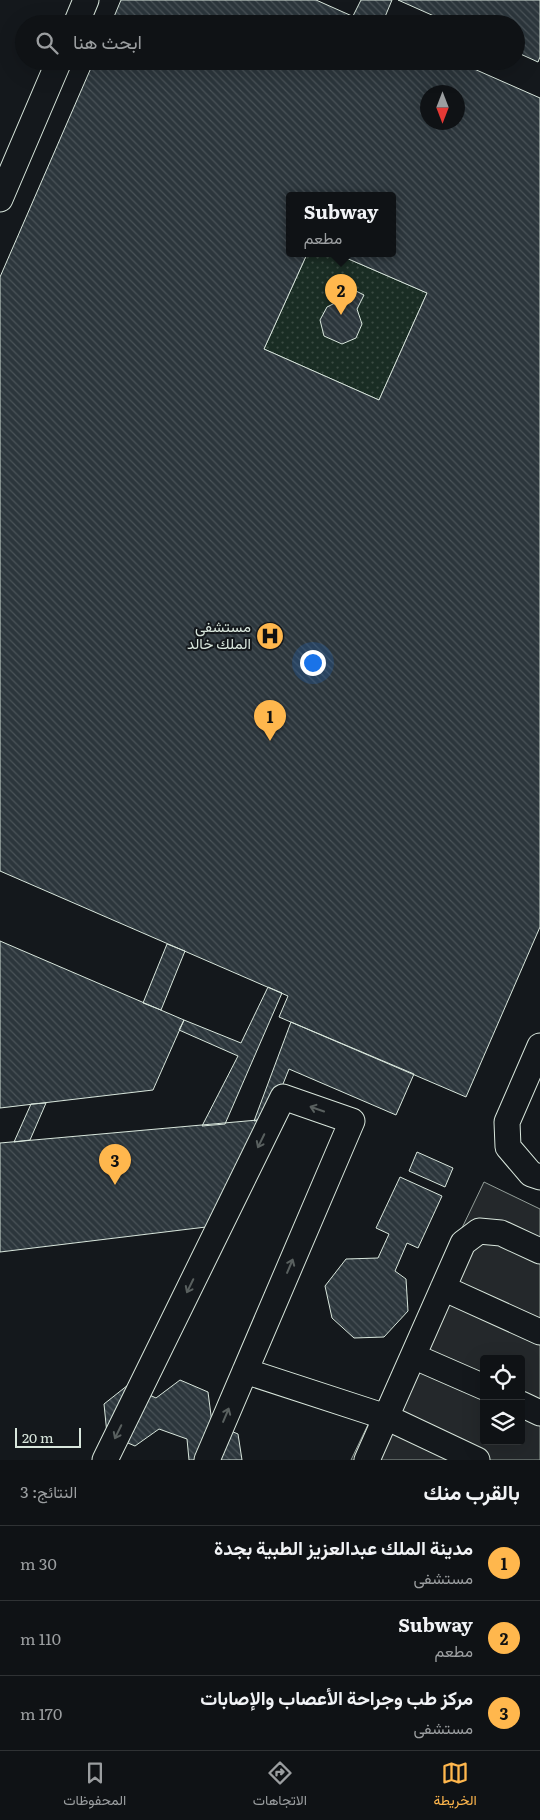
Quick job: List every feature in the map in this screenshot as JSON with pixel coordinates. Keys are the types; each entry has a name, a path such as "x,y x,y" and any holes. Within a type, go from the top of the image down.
{"lane":[{"path":"80,15 86,0"},
{"path":"0,199 56,70"},
{"path":"540,1046 507,1122 508,1147 531,1174 540,1177"},
{"path":"105,1460 283,1097 352,1121 206,1460"},
{"path":"367,1460 463,1243 479,1231 502,1233 540,1251"},
{"path":"443,1288 540,1332"},
{"path":"413,1356 480,1386"},
{"path":"245,1371 386,1417 478,1460"},
{"path":"525,1406 540,1413"}],"green space":[{"path":"306,257 344,257 427,293 379,400 264,349"}],"shaded area":[{"path":"484,1182 540,1209 540,1460 351,1460"}],"building":[{"path":"121,0 316,0 350,15 115,15"},
{"path":"361,0 392,0 386,15 354,15"},
{"path":"398,0 540,0 540,57 538,62 525,56 525,15 432,15"},
{"name":"مستشفى الملك خالد","path":"90,70 476,70 540,98 540,927 466,1097 279,1017 288,996 0,871 0,277","holes":["286,192 396,192 396,257 344,257 427,293 379,400 264,349 306,257 286,257"]},
{"path":"346,286 364,295 357,309 362,324 356,338 342,344 324,336 320,320 327,307 339,301"},
{"path":"0,941 184,1020 153,1090 0,1108"},
{"path":"167,944 185,951 161,1010 143,1003"},
{"path":"268,987 282,993 225,1124 202,1126 238,1056 179,1030 184,1020 241,1043"},
{"path":"291,1022 414,1074 396,1115 289,1069 269,1119 254,1121"},
{"path":"46,1103 30,1140 14,1142 31,1104"},
{"path":"269,1119 206,1227 0,1252 0,1143"},
{"path":"417,1152 453,1168 445,1187 409,1171"},
{"path":"400,1177 442,1196 418,1248 407,1243 395,1271 406,1279 408,1311 384,1337 354,1338 332,1318 325,1286 346,1259 378,1258 389,1234 376,1228"},
{"path":"180,1380 208,1392 212,1423 238,1434 242,1460 189,1460 187,1439 159,1429 135,1446 107,1434 104,1404 128,1385 156,1398"}],"place":[{"name":"Subway","path":"341,315"},
{"name":"مستشفى الملك خالد","path":"270,636"},
{"name":"مدينة الملك عبدالعزيز الطبية بجدة","path":"270,741"},
{"name":"مركز طب وجراحة الأعصاب والإصابات","path":"115,1185"}]}
